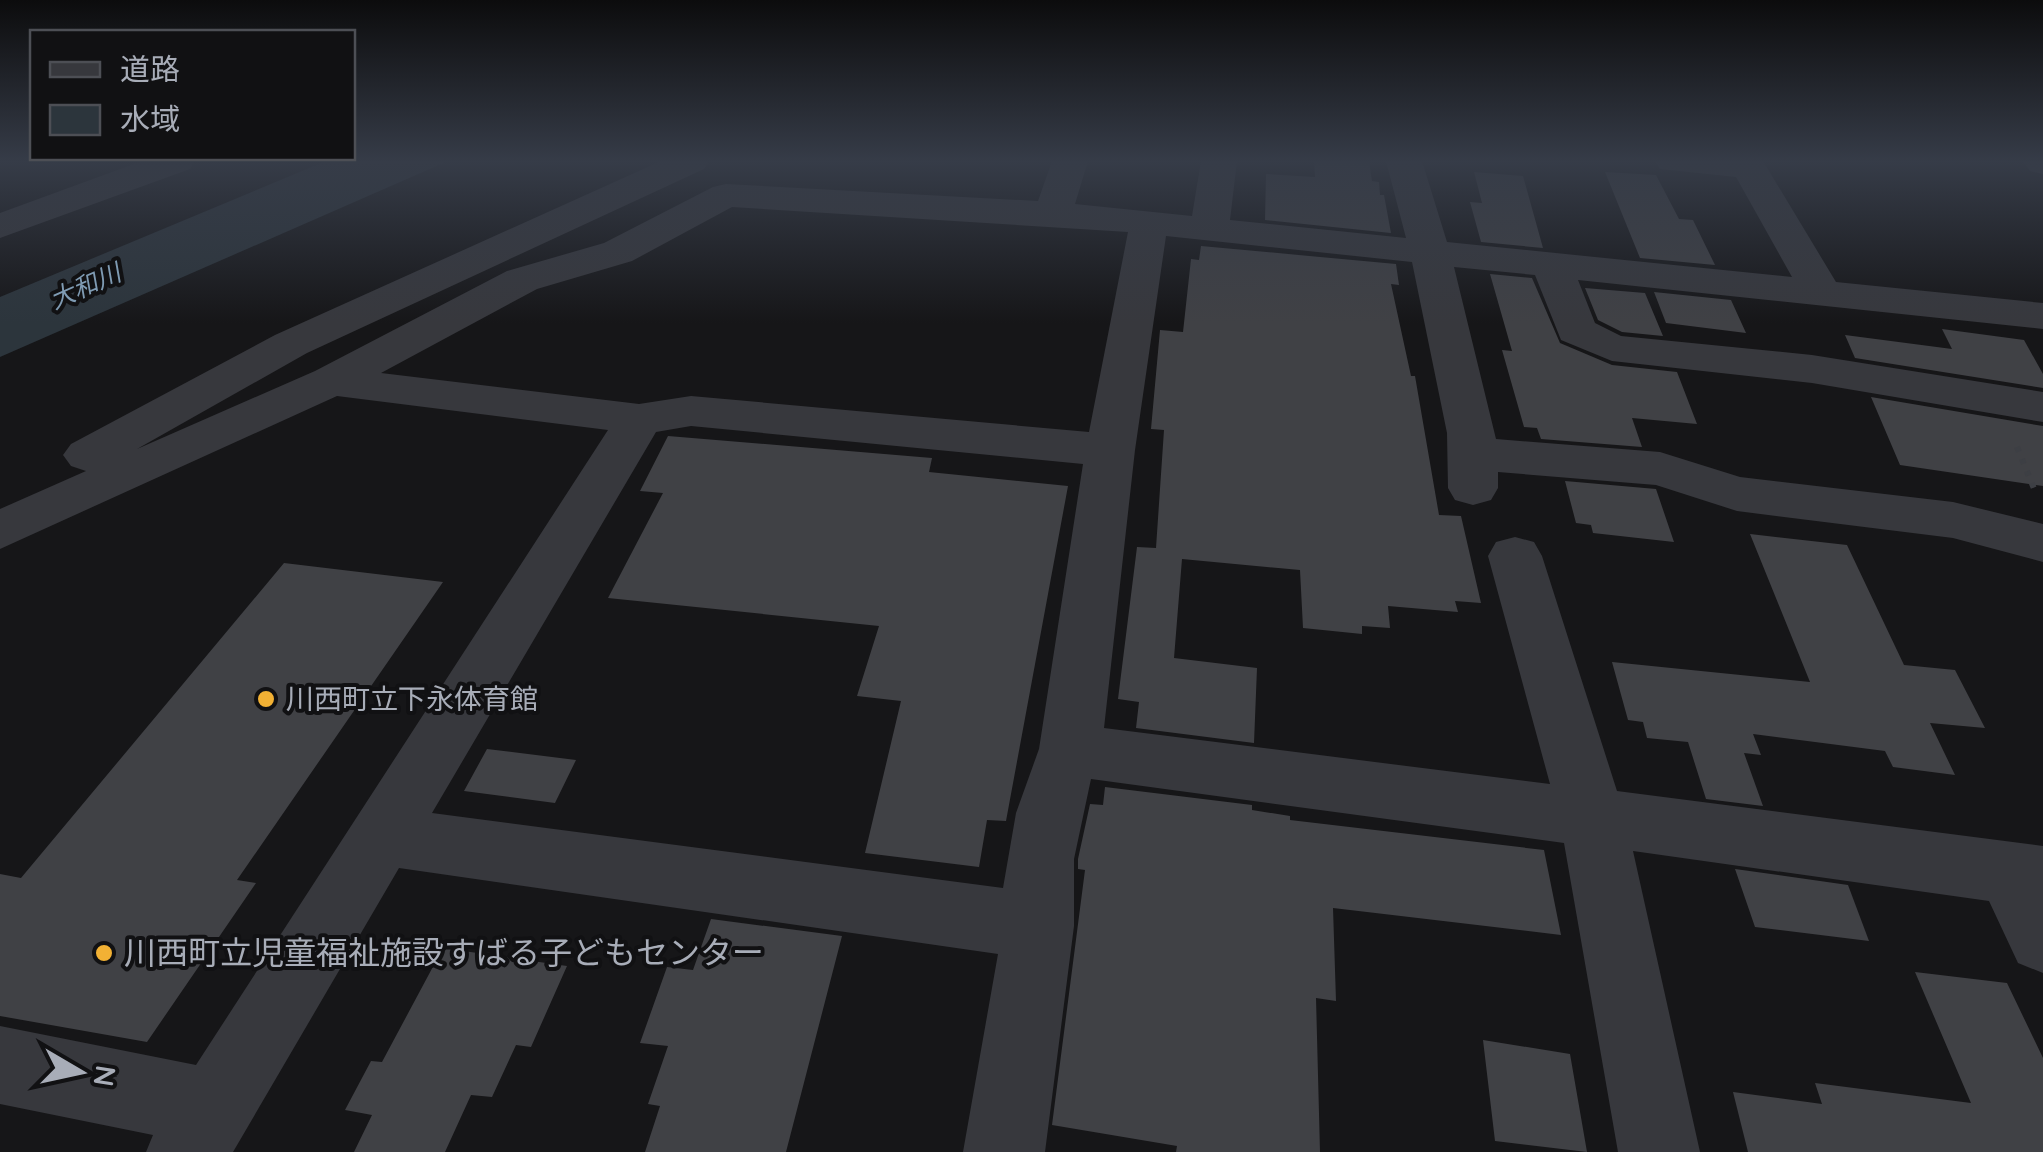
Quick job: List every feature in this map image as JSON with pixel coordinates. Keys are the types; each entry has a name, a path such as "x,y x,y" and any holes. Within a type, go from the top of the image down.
{"street":[{"path":"0,226 31,215"},
{"path":"0,507 292,344 574,215"},
{"path":"0,530 331,381 522,280 618,252 689,215"},
{"path":"1072,215 2043,316"},
{"path":"1210,228 1212,215"},
{"path":"1419,215 1474,471 1660,469 1737,494 1954,520 2043,542"},
{"path":"1776,215 1822,294"},
{"path":"1004,1152 1038,926 1036,903 1055,784 1070,749 1110,450 1150,222"},
{"path":"1552,267 1576,331 1612,348 1812,369 2043,407"},
{"path":"331,381 638,419 691,411 1110,450"},
{"path":"0,1065 201,1130 638,419"},
{"path":"1515,556 1593,818 1659,1152"},
{"path":"1070,749 1593,818 1653,822 2027,876 2043,939"},
{"path":"382,836 1038,926"}],"path":[{"path":"1998,399 2036,492"}],"water":[{"name":"大和川","path":"197,215 325,215 0,357 0,297"}],"building":[{"path":"1265,215 1388,215 1391,233 1265,220"},
{"path":"1474,215 1534,215 1543,248 1481,242"},
{"path":"1622,215 1677,215 1679,219 1693,220 1715,265 1640,258"},
{"path":"1201,246 1396,264 1399,285 1391,284 1411,376 1415,376 1439,515 1461,516 1481,603 1455,601 1458,612 1388,606 1390,628 1362,626 1362,634 1303,628 1300,570 1182,559 1174,658 1257,668 1254,743 1136,728 1139,702 1118,699 1137,547 1156,548 1164,430 1151,429 1160,330 1183,332 1191,259 1199,260"},
{"path":"1490,274 1532,278 1560,343 1612,365 1677,372 1697,424 1632,418 1642,447 1541,439 1537,428 1524,427 1502,350 1512,351"},
{"path":"1585,288 1645,293 1663,336 1622,332 1598,320"},
{"path":"1654,292 1731,300 1746,333 1666,323"},
{"path":"1942,329 2024,340 2043,374 2043,388 1855,358 1845,335 1952,349"},
{"path":"1871,397 2043,426 2043,486 1900,465"},
{"path":"668,436 932,458 929,472 1068,486 1006,821 987,820 979,867 865,853 901,701 857,696 879,626 608,598 663,493 640,491"},
{"path":"1565,481 1656,489 1674,542 1593,533 1591,525 1576,523"},
{"path":"1750,534 1847,545 1904,665 1955,670 1985,728 1930,723 1955,775 1893,767 1885,751 1753,734 1761,755 1744,753 1763,806 1706,799 1688,742 1647,738 1643,722 1628,720 1612,662 1810,682"},
{"path":"284,563 443,582 237,880 256,883 147,1042 0,1016 0,874 21,878"},
{"path":"487,749 576,760 555,803 464,791"},
{"path":"1105,787 1252,805 1252,810 1290,816 1290,820 1544,850 1561,935 1333,908 1336,1001 1316,998 1320,1152 1176,1152 1177,1146 1052,1125 1085,870 1078,869 1078,859 1090,804 1103,805"},
{"path":"1735,869 1848,885 1869,941 1755,927"},
{"path":"711,919 842,936 786,1152 645,1152 660,1106 648,1104 668,1046 640,1043 667,967 693,970"},
{"path":"443,948 567,966 531,1047 516,1045 492,1097 471,1095 445,1152 354,1152 372,1115 345,1110 371,1061 382,1062"},
{"path":"1915,972 2007,983 2043,1058 2043,1152 1748,1152 1733,1092 1822,1104 1815,1083 1971,1103"},
{"path":"1483,1040 1570,1054 1587,1152 1495,1141"}],"place":[{"name":"川西町立下永体育館","path":"266,699"},
{"name":"川西町立児童福祉施設すばる子どもセンター","path":"104,953"}]}
